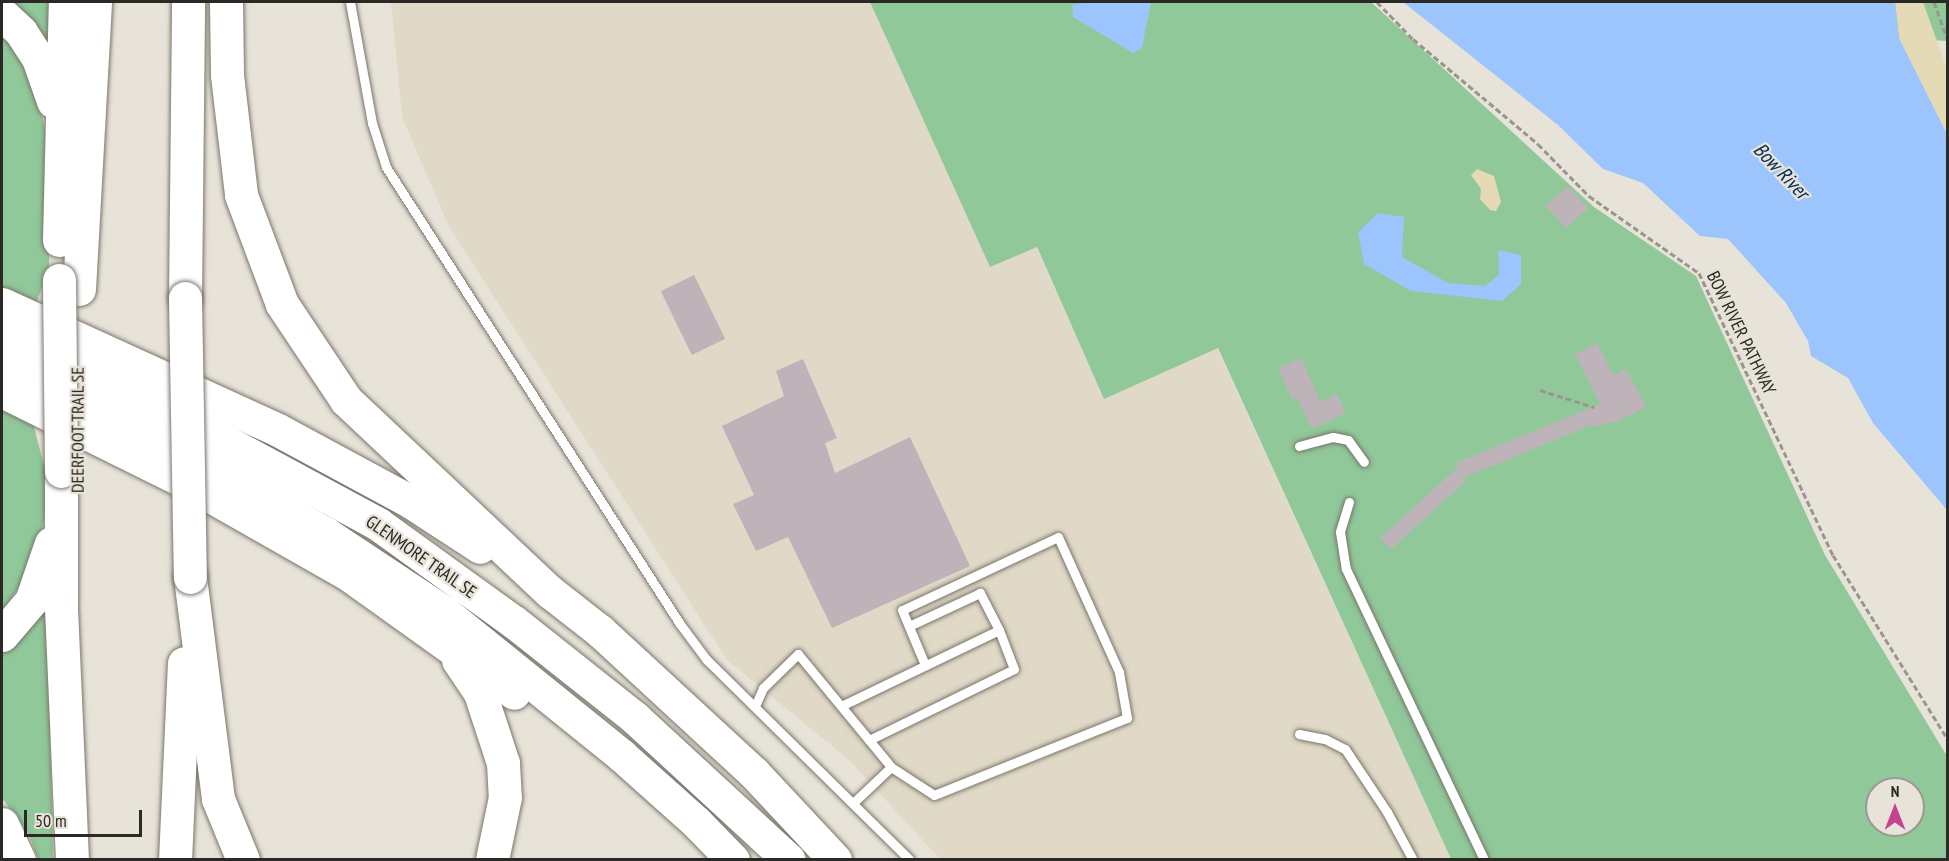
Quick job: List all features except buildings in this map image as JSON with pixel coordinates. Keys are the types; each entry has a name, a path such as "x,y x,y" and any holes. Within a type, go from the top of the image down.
{"highway":[{"path":"2,635 31,602 58,518 69,474 69,284 60,125 65,2"},
{"path":"69,284 95,2"},
{"path":"175,860 190,577 185,298 188,2"},
{"path":"226,2 227,75 241,195 282,304 346,400 550,592"},
{"path":"2,14 21,32 38,58 60,125"},
{"path":"2,304 278,430 411,502 550,592 600,631 754,773 835,860"},
{"name":"GLENMORE TRAIL SE","path":"2,332 184,420 378,524 514,622 635,718 789,860"},
{"name":"GLENMORE TRAIL SE","path":"2,364 180,451 325,533 379,568 490,647 696,822 732,860"},
{"path":"2,391 193,486 348,574 543,714 661,807 696,822"},
{"name":"DEERFOOT TRAIL SE","path":"69,474 82,559 74,860"},
{"path":"58,518 74,860"},
{"path":"190,577 218,799 243,860"},
{"path":"447,644 480,693 499,746 505,797 492,860"},
{"path":"2,824 19,860"}],"lane":[{"path":"350,2 372,123 386,167 680,624 706,659 910,860"},
{"path":"1299,446 1333,437 1348,440 1364,462"},
{"path":"1349,502 1340,532 1346,569 1484,860"},
{"path":"755,706 763,688 798,654 891,767 934,795 1127,718 1119,672 1058,537 902,610 925,666"},
{"path":"869,740 1014,669 999,630 980,593 909,626"},
{"path":"841,706 999,630"},
{"path":"1299,734 1325,739 1345,749 1388,812 1413,860"},
{"path":"853,803 891,767"}],"path":[{"name":"BOW RIVER PATHWAY","path":"1377,2 1413,39 1538,144 1589,196 1699,273 1833,555 1947,740"},
{"path":"1934,2 1947,40"},
{"path":"1540,390 1594,407"}],"shaded area":[{"path":"391,2 870,2 990,266 1036,247 1104,398 1217,348 1451,859 940,859 848,759 727,660 448,225 402,117"}],"green space":[{"path":"2,2 52,2 49,43 41,45"},
{"path":"870,2 1371,2 1594,207 1696,276 1825,555 1947,756 1947,859 1451,859 1218,348 1104,399 1037,247 990,267"},
{"path":"1819,2 1947,2 1947,41 1899,38"},
{"path":"2,31 21,52 41,109 51,164 49,269 35,306 2,291"},
{"path":"2,401 32,419 51,493 31,570 2,611"},
{"path":"43,597 48,638 53,859 38,859 29,834 2,798 2,642"}],"sand":[{"path":"1895,2 1923,2 1947,69 1947,134 1899,38"},
{"path":"1477,169 1494,176 1501,202 1496,211 1490,210 1480,199 1481,189 1471,175"}],"water":[{"path":"1091,2 1151,2 1142,48 1133,53 1073,17 1072,5"},
{"name":"Bow River","path":"1403,2 1895,2 1899,38 1947,134 1947,510 1873,423 1848,378 1811,356 1808,341 1786,303 1728,239 1700,236 1643,183 1603,169 1558,125"},
{"path":"1378,213 1404,217 1402,257 1448,283 1485,286 1499,275 1498,250 1521,255 1521,284 1502,301 1411,291 1364,264 1358,232"}]}
